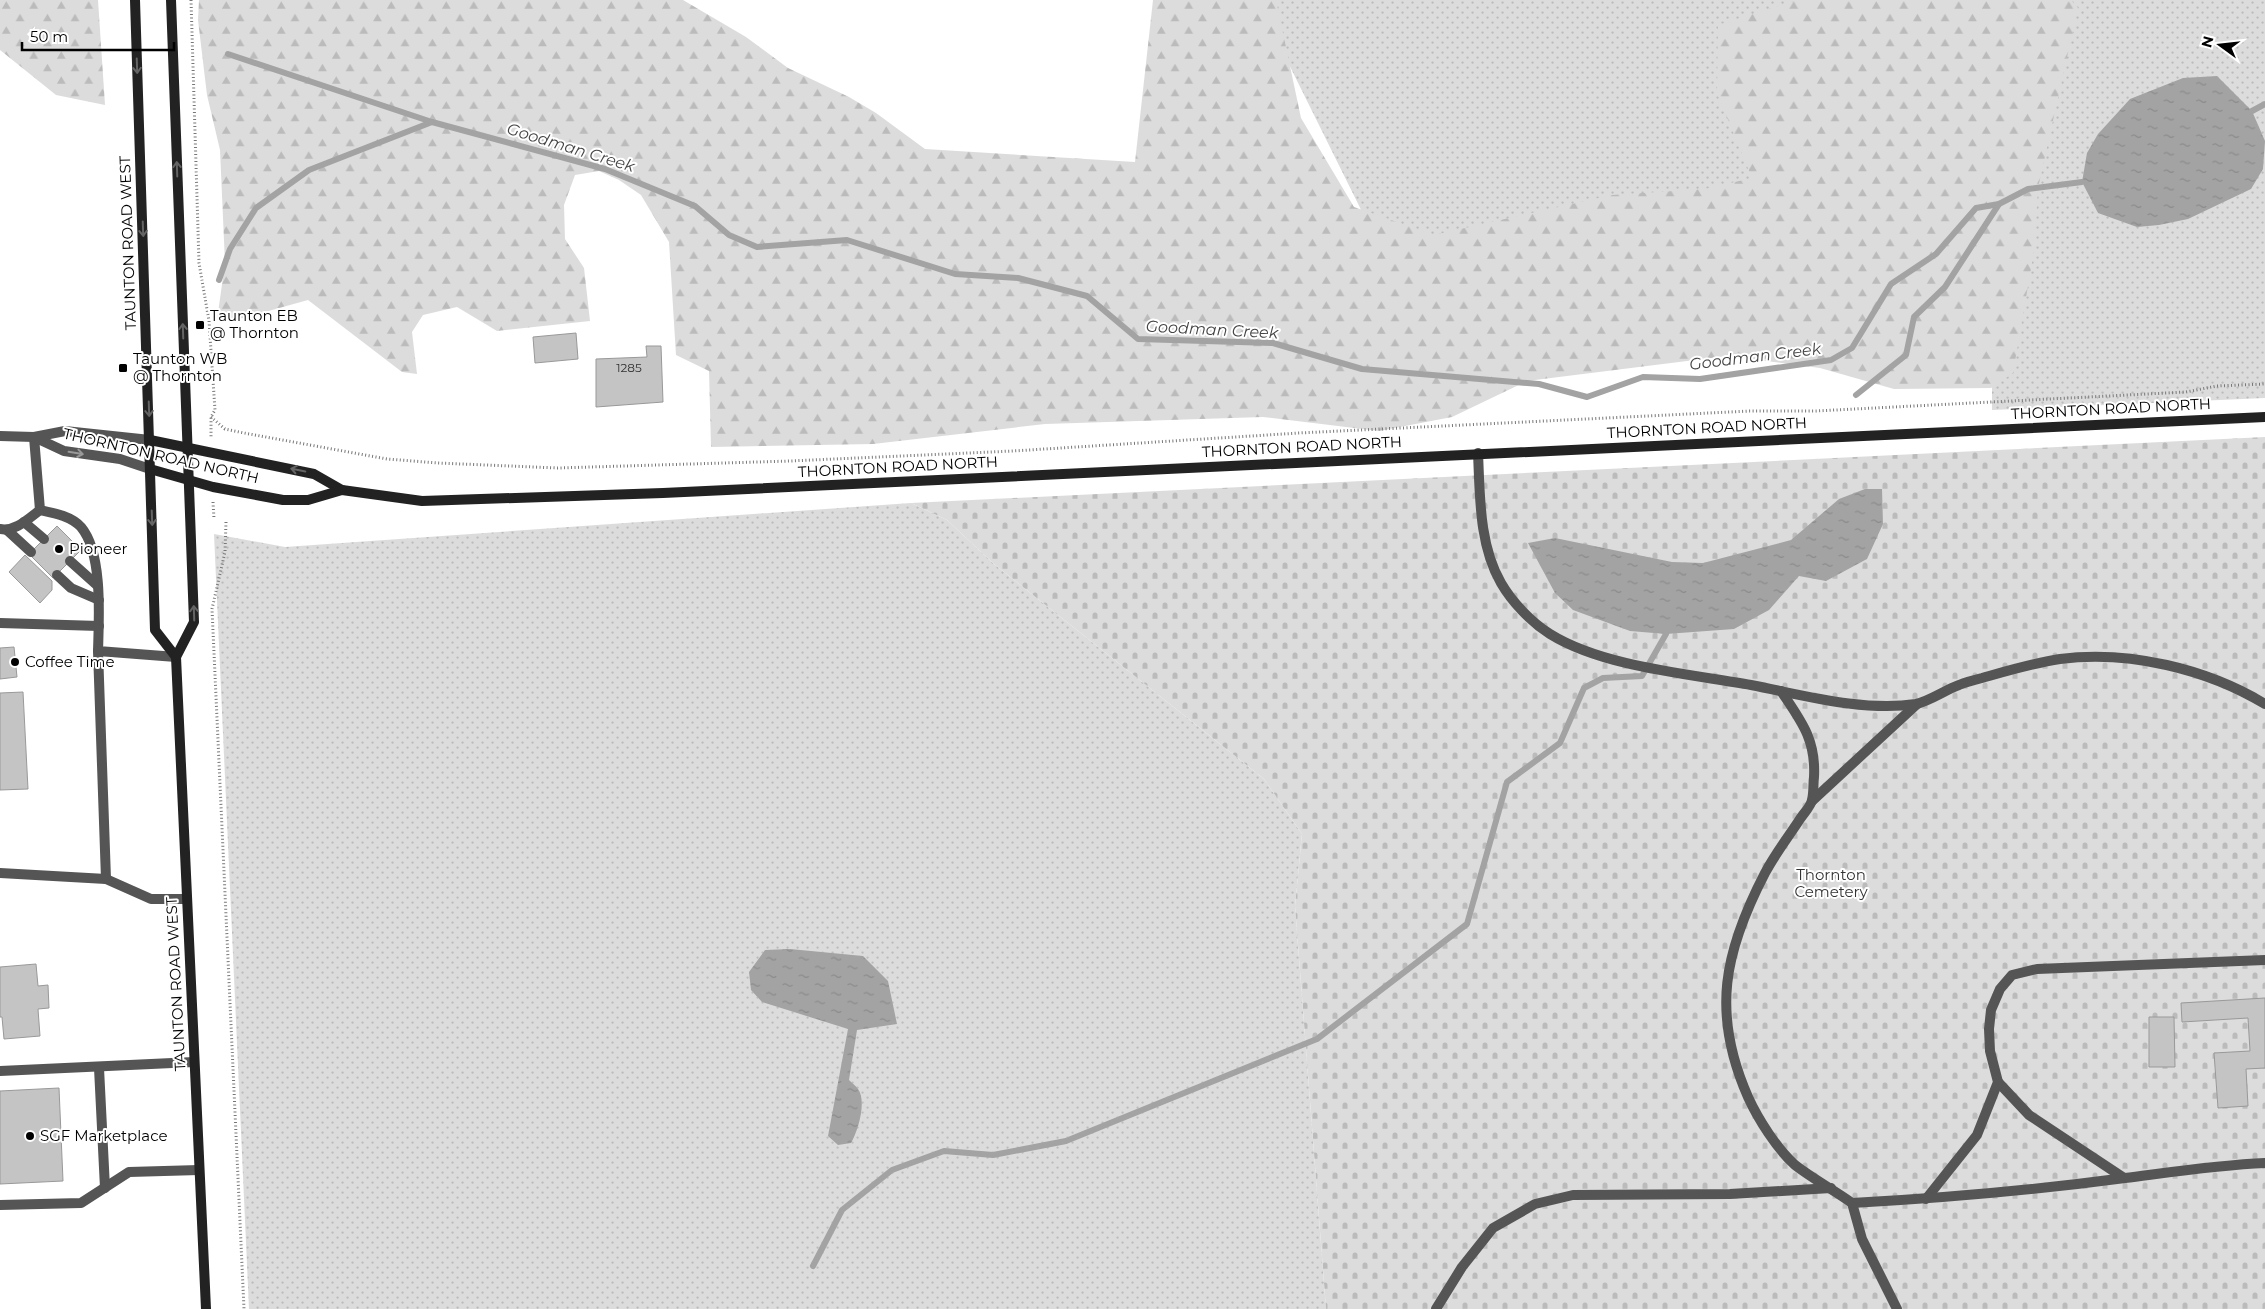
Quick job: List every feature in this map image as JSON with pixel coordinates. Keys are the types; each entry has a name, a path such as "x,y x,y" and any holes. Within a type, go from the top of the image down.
{"main road":[{"name":"TAUNTON ROAD WEST","path":"135,0 155,630 176,657"},
{"name":"TAUNTON ROAD WEST","path":"171,0 194,622 176,657 206,1309"},
{"name":"THORNTON ROAD NORTH","path":"150,440 314,474 342,490 422,501 560,498 2265,417"},
{"name":"THORNTON ROAD NORTH","path":"150,469 190,481 283,500 308,500 342,490"}],"street":[{"name":"THORNTON ROAD NORTH","path":"0,436 34,437 65,432 150,440"},
{"name":"THORNTON ROAD NORTH","path":"34,437 64,451 120,459 150,469"},
{"path":"34,437 40,510"},
{"path":"1478,453 1481,516 1488,549 1501,583 1523,612 1550,634 1584,650 1633,664 1842,702 1917,704"},
{"path":"31,552 4,530 24,522 40,510 66,516 81,527 92,547 99,600 98,651 106,879"},
{"path":"24,522 44,539"},
{"path":"70,561 98,586"},
{"path":"57,575 70,588 99,600"},
{"path":"0,623 99,626"},
{"path":"98,651 176,657"},
{"path":"1897,1309 1862,1238 1852,1203 1795,1164 1759,1121 1737,1071 1725,1014 1726,982 1732,952 1746,913 1766,871 1812,801 1917,704 1960,684 2013,669 2061,659 2140,660 2195,673 2242,690 2265,704"},
{"path":"1781,691 1806,727 1811,742 1814,761 1812,801"},
{"path":"0,873 106,879 150,899 187,899"},
{"path":"2124,1178 2029,1115 1998,1082 1990,1052 1989,1029 1991,1010 2000,988 2012,975 2037,969 2265,960"},
{"path":"0,1071 99,1068 194,1062"},
{"path":"99,1068 105,1188"},
{"path":"1926,1199 1977,1135 1998,1082"},
{"path":"1852,1203 1926,1199 2124,1178 2227,1164 2265,1163"},
{"path":"0,1205 81,1203 129,1172 199,1170"},
{"path":"1436,1309 1462,1267 1493,1228 1535,1204 1573,1195 1730,1194 1831,1188"}],"path":[{"path":"190,0 199,263 209,321 215,410 211,417 225,429 244,434 387,459 558,468 790,461 1004,451 1309,432 1750,410 1816,411 2186,392 2217,386 2265,384"},
{"path":"226,522 225,552 212,609 244,1309"}],"green space":[{"path":"0,0 98,0 105,105 56,95 0,50"},
{"path":"199,0 683,0 746,37 788,68 849,97 876,113 925,149 1135,162 1153,0 1276,0 1301,118 1354,207 1434,235 1612,195 1705,189 1752,178 1717,93 1718,25 1797,0 2071,0 2078,8 2038,188 2034,251 2013,373 1991,388 1894,389 1820,368 1727,356 1527,381 1452,417 1379,431 1263,417 1045,424 873,444 711,447 709,371 676,355 669,242 641,195 619,180 599,171 575,175 564,205 565,239 584,268 590,321 497,331 457,307 423,315 412,332 417,374 402,372 308,300 243,318 217,320 225,263 220,150 207,95 198,20"},
{"path":"1257,0 2265,0 2265,398 1992,410 1992,197 1765,223 1376,240"},
{"name":"Thornton Cemetery","path":"2265,437 2265,1309 1326,1309 1295,906 1302,834 1264,779 994,564 947,520 911,503"},
{"path":"911,503 947,520 994,564 1264,779 1302,834 1295,906 1326,1309 249,1309 214,534 285,547"}],"water":[{"path":"2217,76 2252,111 2265,141 2263,169 2251,189 2188,219 2159,225 2137,227 2098,213 2082,182 2087,153 2098,134 2130,99 2183,78"},
{"path":"1865,489 1882,489 1883,524 1867,559 1826,581 1799,576 1769,610 1734,629 1666,634 1630,631 1573,610 1555,593 1528,543 1555,538 1672,562 1703,563 1791,540 1839,499"},
{"path":"790,949 863,956 888,981 897,1024 857,1030 849,1080 861,1094 862,1108 859,1124 851,1143 838,1145 828,1136 848,1029 762,1002 751,990 749,972 765,950"}],"building":[{"path":"576,333 578,359 535,363 533,337"},
{"path":"646,346 661,346 663,402 596,407 596,359 647,357"},
{"path":"57,526 81,550 53,578 29,554"},
{"path":"25,555 52,581 52,590 40,603 9,572"},
{"path":"14,647 17,677 0,679 0,648"},
{"path":"23,692 28,789 0,790 0,693"},
{"path":"36,964 38,986 48,985 49,1008 38,1009 40,1036 4,1039 2,1017 0,1017 0,967"},
{"path":"2265,998 2265,1068 2246,1069 2248,1106 2218,1108 2214,1053 2250,1051 2248,1018 2182,1022 2181,1003"},
{"path":"2149,1017 2174,1017 2175,1067 2149,1067"},
{"name":"SGF Marketplace","path":"59,1088 63,1181 0,1184 0,1091"}],"waterway":[{"name":"Goodman Creek","path":"228,54 432,122 605,169 695,206 729,235 757,247 847,240 955,274 1018,278 1087,296 1138,339 1273,343 1362,369 1539,384 1587,397 1643,377 1700,379 1831,360 1852,348 1891,284 1936,254 1976,208 1999,204 2028,189 2082,182"},
{"name":"Goodman Creek","path":"2252,111 2265,104"},
{"path":"219,280 230,249 256,208 309,170 432,122"},
{"path":"1856,395 1906,355 1914,317 1945,287 1999,204"},
{"path":"813,1266 842,1210 892,1170 944,1151 993,1155 1066,1141 1317,1039 1467,924 1507,782 1560,743 1584,688 1603,678 1642,676 1666,634"}],"place":[{"name":"Taunton EB @ Thornton","path":"200,325"},
{"name":"Taunton WB @ Thornton","path":"123,368"},
{"name":"Pioneer","path":"59,549"},
{"name":"Coffee Time","path":"15,662"},
{"name":"SGF Marketplace","path":"30,1136"}]}
